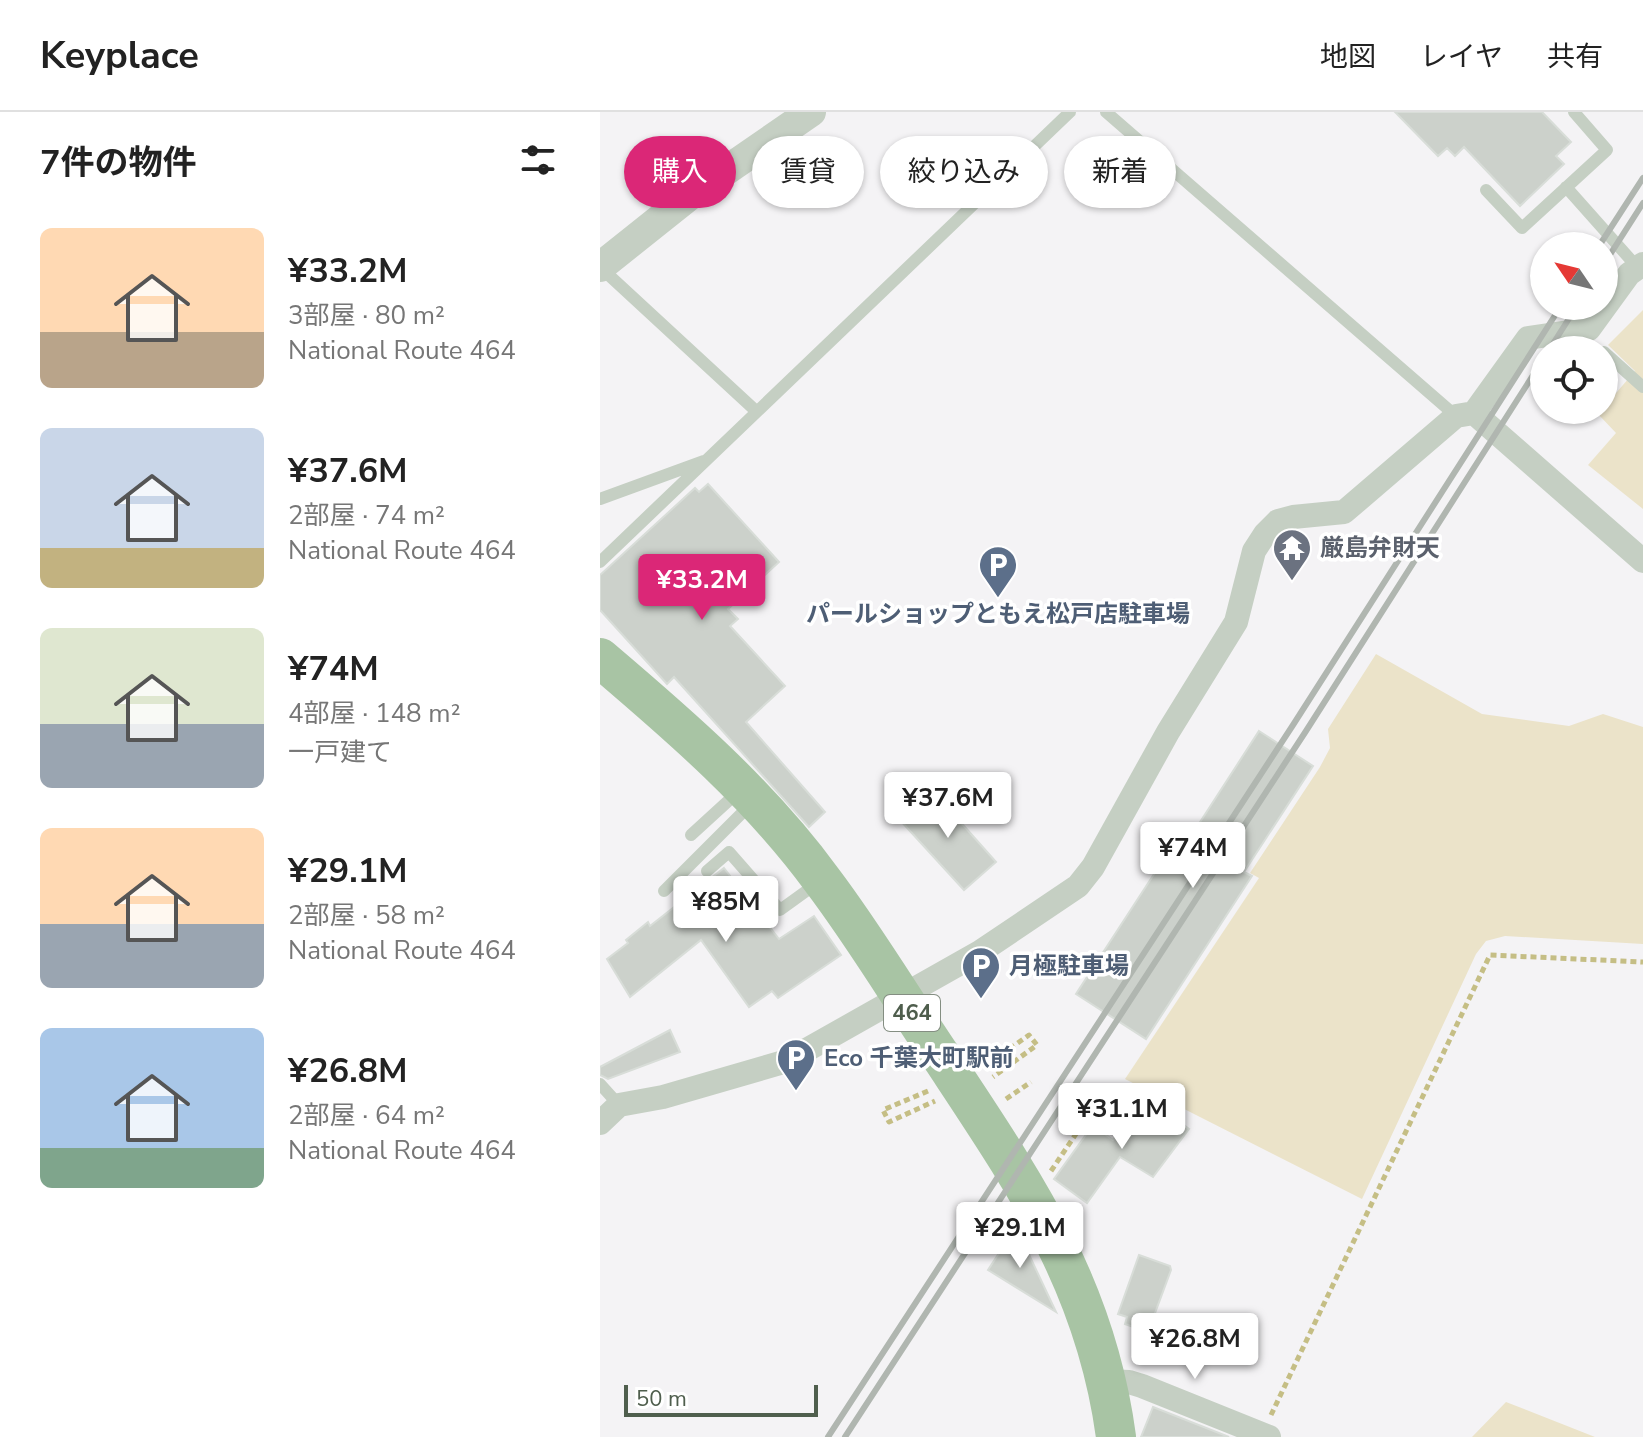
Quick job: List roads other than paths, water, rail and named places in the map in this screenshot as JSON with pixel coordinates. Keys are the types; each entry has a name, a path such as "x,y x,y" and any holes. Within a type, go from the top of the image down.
{"highway":[{"name":"464","path":"600,658 663,712 749,794 822,880 900,996 1035,1203 1076,1284 1108,1381 1116,1437"}],"street":[{"path":"600,267 689,196 811,112"},
{"path":"1602,336 1629,274 1640,266"},
{"path":"600,1123 619,1105 663,1097 787,1061 980,952 1078,886 1093,867 1168,732 1236,622 1254,551 1265,534 1278,521 1344,512 1465,414 1530,338"},
{"path":"1465,414 1643,561"},
{"path":"1108,1381 1142,1386 1266,1436"}],"lane":[{"path":"600,562 1070,112"},
{"path":"1106,112 1465,414"},
{"path":"1486,190 1522,228 1607,150 1574,112"},
{"path":"1566,187 1640,266"},
{"path":"600,267 756,411"},
{"path":"1618,363 1643,387"},
{"path":"600,499 711,459"},
{"path":"691,835 749,794"},
{"path":"664,891 749,794"},
{"path":"707,871 729,852 780,910 822,880"},
{"path":"600,1084 619,1105"}],"railway":[{"path":"1608,232 1643,178"},
{"path":"1618,242 1643,203"},
{"path":"828,1437 1293,725 1552,320"},
{"path":"1558,336 1568,320"},
{"path":"845,1437 1306,731 1530,380"}],"place":[{"name":"厳島弁財天","path":"1292,582"},
{"name":"パールショップともえ松戸店駐車場","path":"998,599"},
{"name":"月極駐車場","path":"981,1000"},
{"name":"Eco 千葉大町駅前","path":"796,1092"}]}
